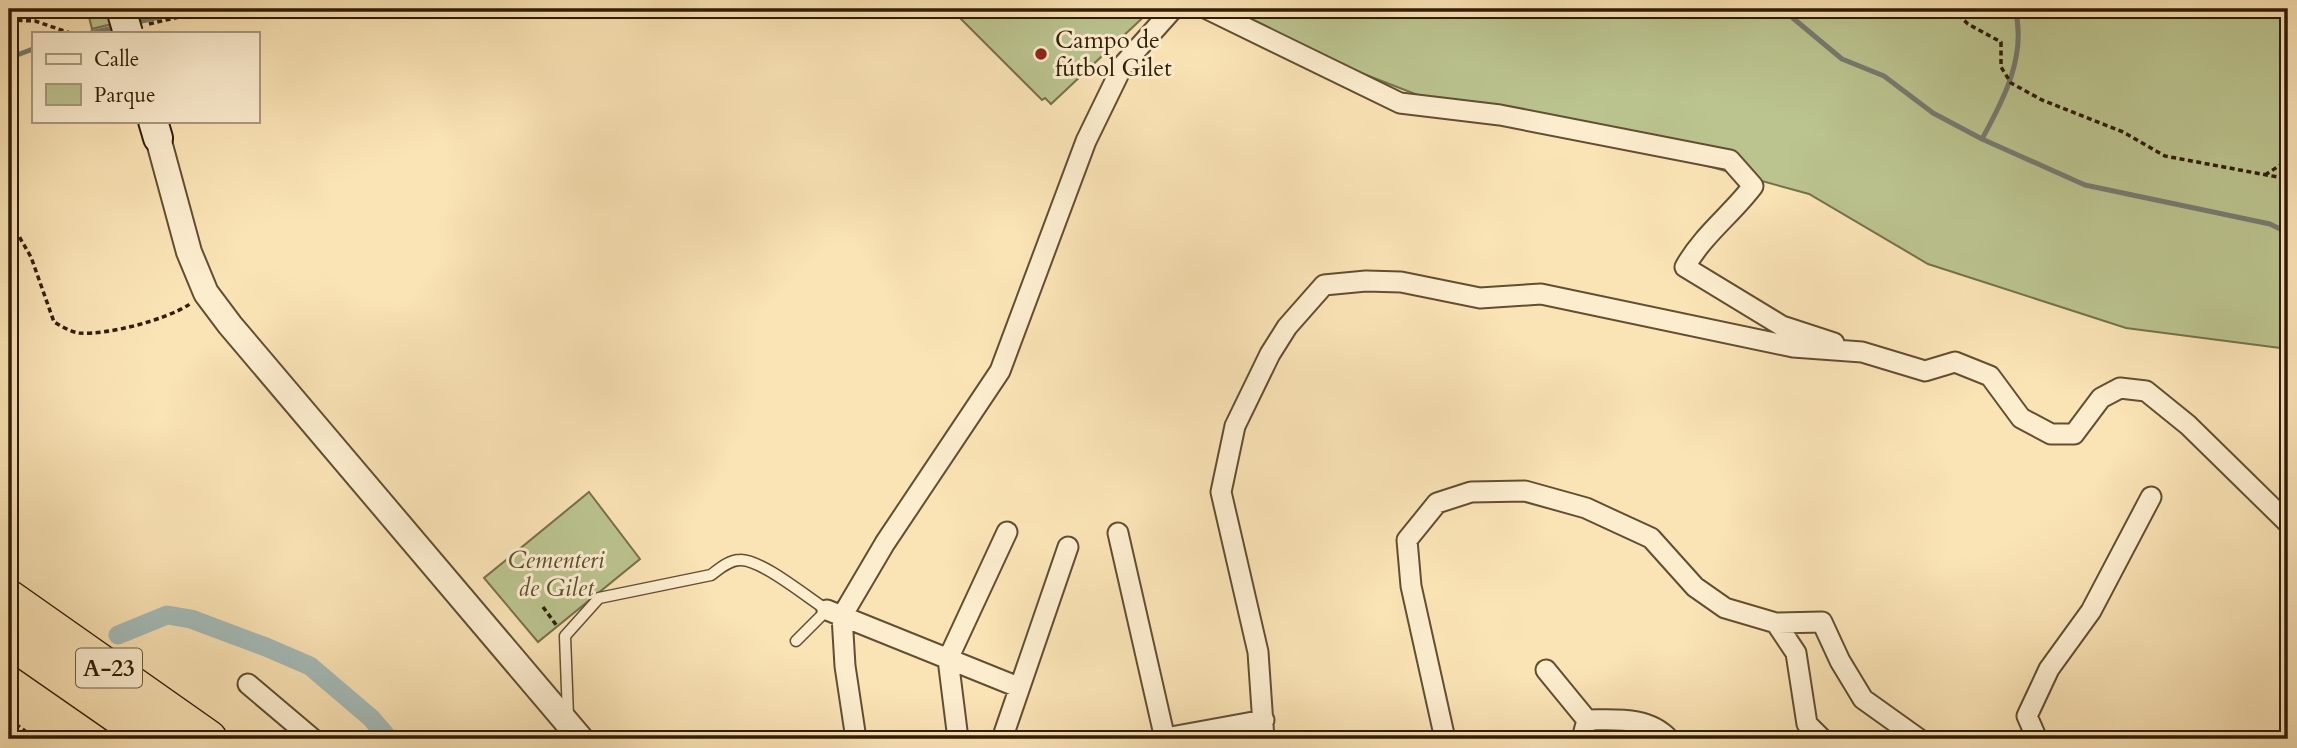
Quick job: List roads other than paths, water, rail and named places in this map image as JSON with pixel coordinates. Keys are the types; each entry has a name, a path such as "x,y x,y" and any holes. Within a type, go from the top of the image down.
{"highway":[{"name":"A-23","path":"9,599 208,739"},
{"name":"A-23","path":"9,639 153,739"}],"main road":[{"path":"121,9 138,29"}],"street":[{"path":"856,739 835,613 1000,371 1086,142 1123,65 1173,9"},
{"path":"1207,9 1400,103 1512,117 1730,160 1753,186 1732,214 1694,250 1685,267 1782,326 1924,371 1955,362 1990,376 2021,418 2051,434 2074,434 2101,398 2120,388 2146,391 2197,434 2288,523"},
{"path":"155,129 189,252 206,293 238,335 574,731"},
{"path":"1118,533 1163,739 1264,730 1258,652 1221,492 1235,426 1270,354 1287,327 1324,285 1366,281 1401,282 1480,298 1541,294 1793,347 1862,352"},
{"path":"1446,739 1411,586 1407,540 1437,503 1471,492 1525,491 1586,508 1651,538 1695,587 1725,608 1776,623 1822,622 1840,661 1863,699 1919,739"},
{"path":"2037,739 2027,716 2038,692 2049,669 2091,611 2151,497"},
{"path":"958,739 948,659 1007,532"},
{"path":"1002,739 1068,547"},
{"path":"835,613 1018,687"},
{"path":"1776,623 1796,653 1807,724 1822,739"},
{"path":"1546,670 1587,720"},
{"path":"248,684 313,739"},
{"path":"1582,739 1587,720"},
{"path":"1587,720 1633,720 1662,732 1669,739"}],"lane":[{"path":"574,731 565,636 599,598 711,575 725,565 740,560 754,563 835,613 796,641"}],"waterway":[{"path":"133,23 195,9"},
{"path":"1782,9 1842,59 1884,76 1933,113 1982,139 2085,185 2270,224 2288,233"},
{"path":"1982,139 2005,92 2016,60 2018,26 2015,9"},
{"path":"95,32 117,27"},
{"path":"9,58 32,49"},
{"path":"118,635 167,615 191,619 266,647 310,666 371,718 389,739"}],"place":[{"name":"Campo de fútbol Gilet","path":"1041,54"}],"park label":[{"name":"Cementeri de Gilet","path":"556,574"}]}
